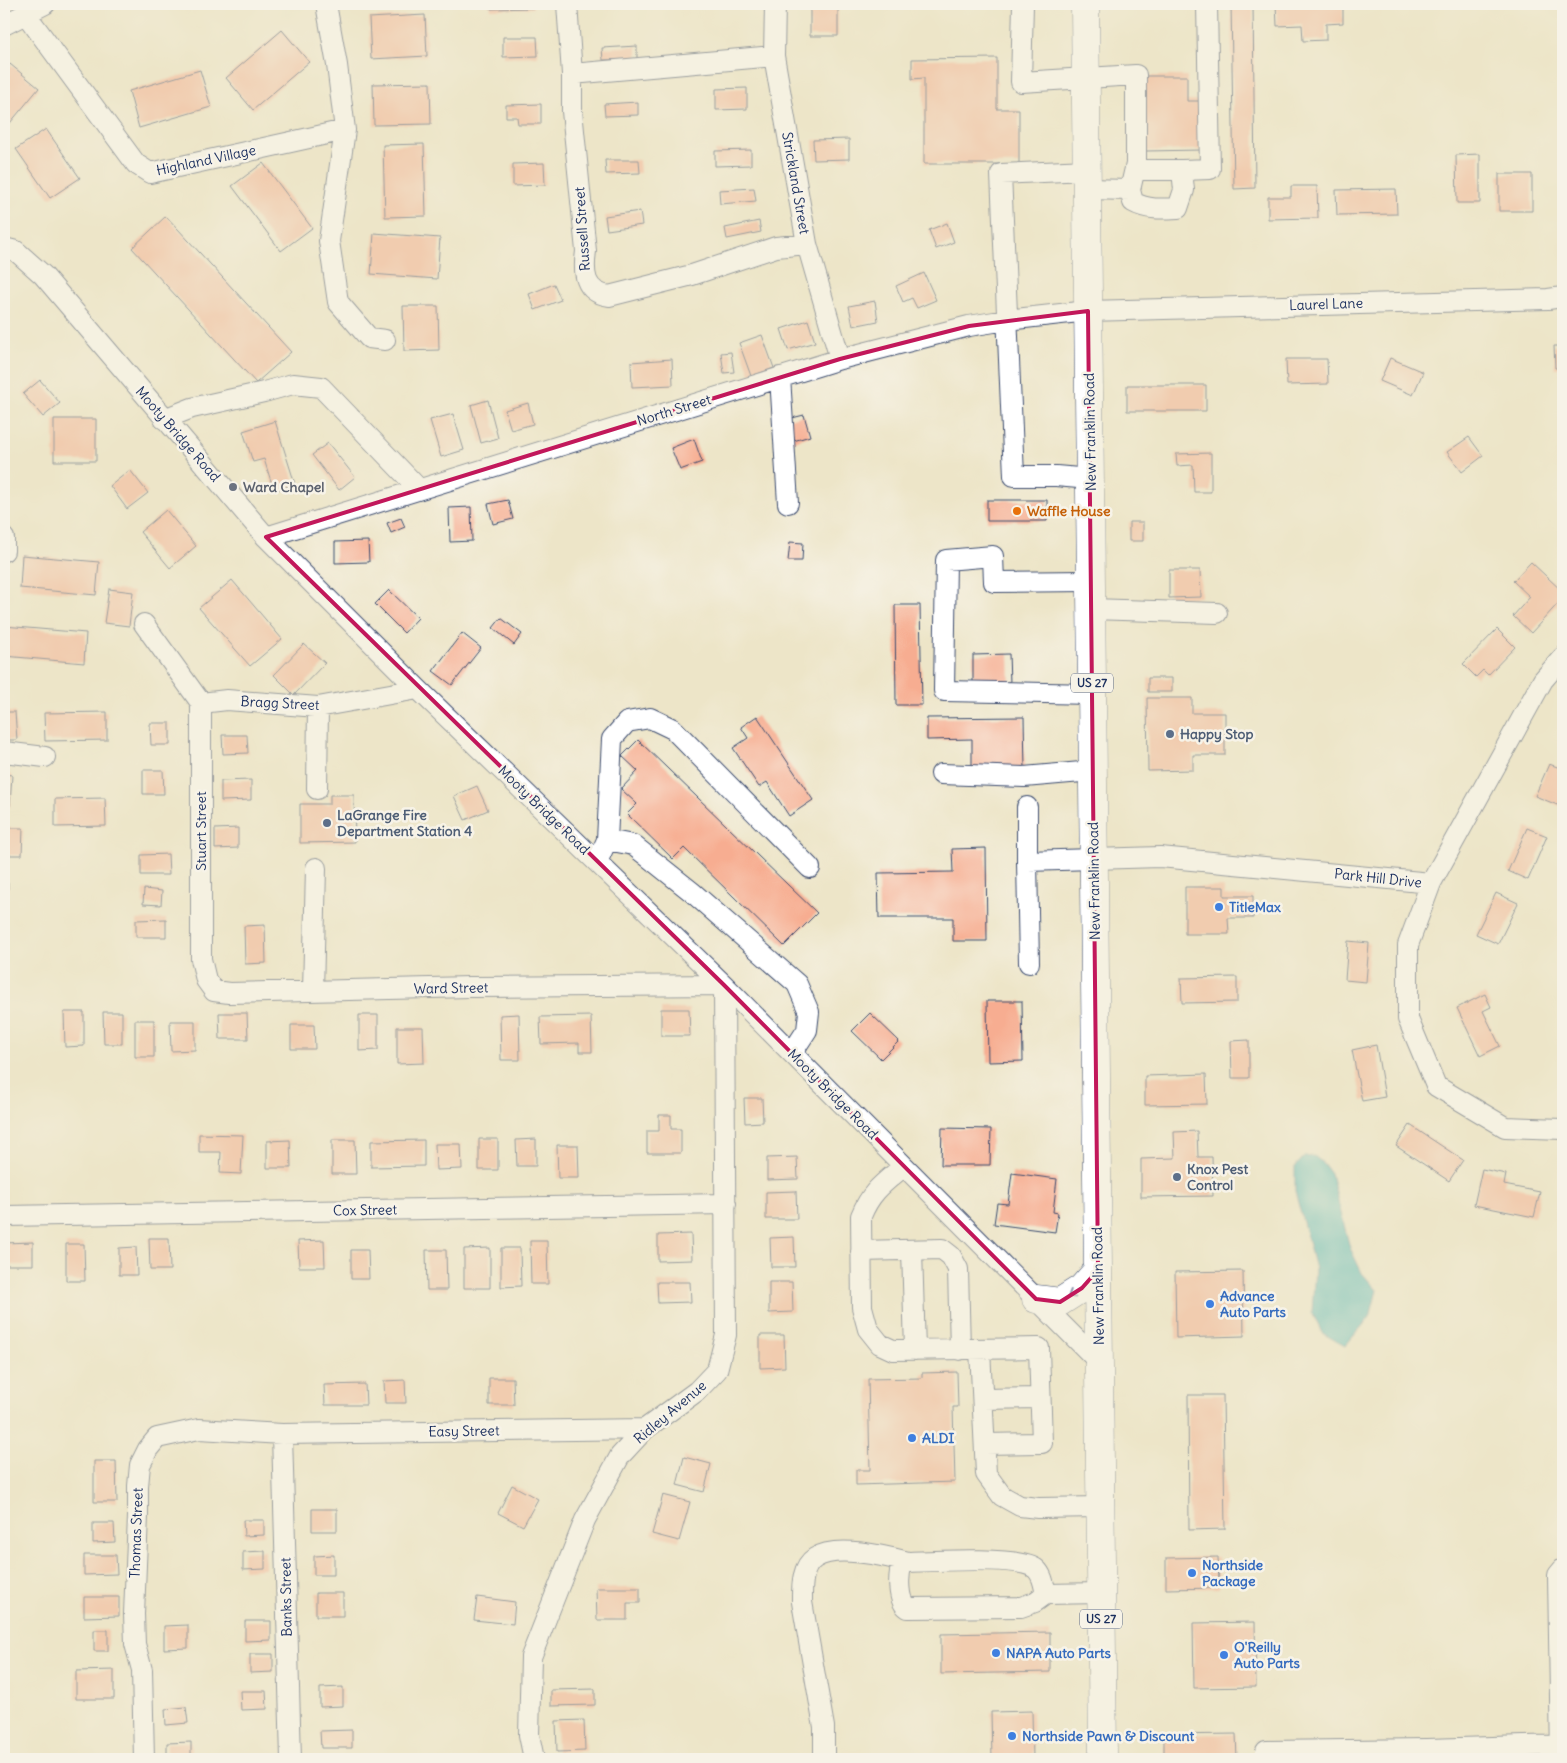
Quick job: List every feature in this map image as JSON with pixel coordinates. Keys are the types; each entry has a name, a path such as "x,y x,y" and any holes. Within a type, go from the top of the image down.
{"highway":[{"name":"New Franklin Road","path":"1086,4 1103,1759"},
{"path":"1036,1299 1060,1302 1082,1288 1098,1270"}],"street":[{"path":"4,24 45,4"},
{"path":"326,4 337,65 345,130 329,241 338,302 369,338 385,340"},
{"name":"Russell Street","path":"567,4 572,74 572,111 586,252 584,264 585,277 592,290 609,296 692,275 776,247 806,244"},
{"name":"Strickland Street","path":"774,4 774,56 806,244 840,359"},
{"path":"1024,4 1021,82 1136,75 1135,170 1130,190 1133,202 1142,207 1178,208 1184,190 1182,170"},
{"path":"1135,170 1210,169 1207,4"},
{"name":"Highland Village","path":"24,13 136,164 150,173 345,130"},
{"path":"572,74 774,56"},
{"path":"1090,479 1056,476 1014,476 1001,174 1087,179 1130,190"},
{"name":"Mooty Bridge Road","path":"4,248 16,251 43,275 266,537 418,689 724,985 1099,1362"},
{"name":"Laurel Lane","path":"1088,311 1548,299 1563,297"},
{"name":"North Street","path":"266,537 840,359 969,326 1088,311"},
{"path":"780,377 788,503"},
{"path":"164,418 192,408 293,384 321,387 419,489"},
{"path":"4,538 4,551"},
{"path":"1091,581 994,582 993,556 946,560 944,690 1092,694"},
{"path":"1091,609 1217,613"},
{"path":"144,624 201,703"},
{"name":"Park Hill Drive","path":"1027,861 1160,857 1431,883 1544,680 1563,657"},
{"name":"Bragg Street","path":"201,703 227,700 318,707 418,689"},
{"name":"Stuart Street","path":"201,703 201,959"},
{"path":"316,789 318,707"},
{"path":"597,862 607,840 612,739 627,722 650,718 673,729 810,868"},
{"path":"4,752 45,757"},
{"path":"941,774 1024,777 1093,771"},
{"path":"1027,807 1029,963"},
{"path":"607,840 634,845 692,892 797,984 809,1012 807,1030 792,1053"},
{"path":"313,991 316,868"},
{"path":"1431,883 1408,945 1408,1019 1436,1086 1505,1126 1563,1128"},
{"name":"Ward Street","path":"201,959 206,980 214,990 230,994 470,987 724,985"},
{"name":"Ridley Avenue","path":"534,1759 529,1735 531,1657 585,1520 620,1456 646,1429 697,1392 717,1370 726,1335 724,985"},
{"path":"904,1166 874,1191 866,1203 861,1216 862,1307 868,1329 880,1344 893,1350 1039,1348 1042,1443 985,1444"},
{"name":"Cox Street","path":"4,1216 726,1204"},
{"path":"861,1251 942,1249 951,1256 958,1269 960,1350"},
{"path":"912,1250 915,1350"},
{"path":"980,1349 986,1474 1002,1496 1020,1506 1038,1508 1100,1507"},
{"path":"983,1400 1040,1398"},
{"name":"Thomas Street","path":"144,1759 142,1670 135,1644 134,1614 140,1465 148,1449 157,1438 199,1429 282,1434"},
{"name":"Easy Street","path":"282,1434 646,1429"},
{"name":"Banks Street","path":"282,1434 291,1759"},
{"path":"824,1759 824,1727 802,1602 802,1581 807,1567 815,1558 837,1551 859,1552 908,1562 1002,1561 1034,1568 1039,1572 1046,1594"},
{"path":"908,1562 902,1564 900,1570 901,1597 904,1605 908,1608 1021,1607 1035,1602 1046,1594 1101,1593"},
{"path":"1266,1759 1266,1751 1359,1754 1561,1752 1562,1706 1558,1575 1563,1569"}],"highlighted area":[{"path":"1088,311 1098,1270 1082,1288 1060,1302 1036,1299 724,985 266,537 840,359 969,326"}],"water":[{"path":"1314,1156 1323,1163 1331,1174 1350,1248 1362,1273 1377,1290 1370,1317 1345,1346 1322,1333 1312,1312 1315,1269 1295,1191 1295,1167 1304,1157"}],"building":[{"path":"490,4 532,4 533,8 491,9"},
{"path":"606,4 633,4 633,5 607,8"},
{"path":"1231,4 1253,4 1255,188 1234,189"},
{"path":"1276,4 1343,4 1343,23 1326,24 1326,40 1303,41 1302,25 1277,26"},
{"path":"810,5 838,5 838,36 810,36"},
{"path":"425,15 427,56 371,59 369,18"},
{"path":"282,30 309,62 253,110 226,78"},
{"path":"503,37 537,37 538,56 503,57"},
{"path":"637,46 637,59 603,60 602,48"},
{"path":"997,58 997,109 1019,109 1019,164 924,164 924,78 912,79 912,59"},
{"path":"10,64 39,88 10,123 4,117 4,71"},
{"path":"200,70 211,107 139,128 129,91"},
{"path":"1145,76 1187,76 1187,101 1201,101 1201,150 1146,151"},
{"path":"430,83 431,124 374,125 373,84"},
{"path":"747,88 747,109 716,110 716,89"},
{"path":"638,102 638,115 605,116 604,104"},
{"path":"541,104 541,124 518,124 517,117 506,117 506,105"},
{"path":"46,129 80,178 50,198 16,149"},
{"path":"849,139 849,159 814,160 813,140"},
{"path":"424,144 426,216 385,217 383,145"},
{"path":"751,150 751,165 715,166 715,151"},
{"path":"1480,154 1480,203 1457,203 1456,155"},
{"path":"605,160 639,160 640,173 606,174"},
{"path":"263,163 312,228 281,251 232,186"},
{"path":"544,163 545,185 513,186 513,164"},
{"path":"1499,174 1532,174 1532,211 1499,211"},
{"path":"1291,186 1317,186 1318,218 1268,219 1268,197 1291,197"},
{"path":"754,188 756,201 720,204 719,190"},
{"path":"1396,189 1397,214 1337,215 1336,190"},
{"path":"640,211 642,225 607,230 605,216"},
{"path":"166,216 291,352 256,383 132,248"},
{"path":"759,221 761,232 727,239 725,228"},
{"path":"947,223 954,242 936,249 929,230"},
{"path":"374,233 440,238 437,279 371,274"},
{"path":"924,273 936,300 917,308 912,298 903,302 896,286"},
{"path":"554,284 561,300 535,310 529,294"},
{"path":"875,301 878,321 853,326 849,306"},
{"path":"403,306 438,306 439,350 404,351"},
{"path":"808,320 815,342 788,350 781,329"},
{"path":"762,335 774,368 751,376 739,343"},
{"path":"1554,346 1563,346 1563,368 1555,368"},
{"path":"731,352 734,372 724,373 721,353"},
{"path":"1390,358 1423,372 1413,395 1380,381"},
{"path":"672,359 673,385 632,387 631,362"},
{"path":"1286,359 1327,359 1328,384 1287,385"},
{"path":"40,380 60,403 43,417 23,394"},
{"path":"1127,385 1206,385 1206,411 1127,411"},
{"path":"488,400 498,438 481,443 471,405"},
{"path":"528,403 533,424 511,430 505,410"},
{"path":"453,414 464,450 441,457 430,420"},
{"path":"804,415 810,436 790,442 784,420"},
{"path":"54,419 96,419 96,461 54,461"},
{"path":"275,421 295,484 274,491 264,459 253,462 243,431"},
{"path":"1469,437 1483,456 1462,472 1447,452"},
{"path":"694,439 702,462 680,470 671,448"},
{"path":"328,443 355,477 339,490 312,455"},
{"path":"1211,453 1211,492 1194,492 1193,465 1177,466 1176,454"},
{"path":"130,470 148,493 127,509 110,486"},
{"path":"508,500 513,519 493,524 488,504"},
{"name":"Waffle House","path":"987,500 1047,500 1047,521 987,521"},
{"path":"471,507 472,541 450,542 449,508"},
{"path":"166,510 196,546 170,568 140,532"},
{"path":"401,518 405,527 391,533 387,523"},
{"path":"1129,522 1143,522 1143,541 1129,541"},
{"path":"368,541 369,562 335,563 335,542"},
{"path":"790,542 803,543 802,561 788,561"},
{"path":"22,555 99,562 96,595 20,588"},
{"path":"1531,562 1563,592 1563,598 1531,633 1513,616 1530,597 1513,581"},
{"path":"1169,570 1200,570 1201,597 1169,598"},
{"path":"232,580 282,639 250,666 199,608"},
{"path":"109,589 133,592 129,626 104,623"},
{"path":"389,590 418,618 404,633 375,604"},
{"path":"895,605 920,605 922,705 896,705"},
{"path":"501,618 522,634 514,645 493,628"},
{"path":"4,626 86,633 84,663 4,656"},
{"path":"1497,629 1515,647 1488,675 1483,670 1476,677 1463,664"},
{"path":"462,633 481,648 452,685 433,671"},
{"path":"304,644 325,663 294,695 274,675"},
{"path":"1009,654 1010,683 973,684 973,655"},
{"path":"1148,678 1172,678 1172,692 1148,692"},
{"name":"Happy Stop","path":"1147,698 1192,698 1192,713 1225,713 1225,755 1193,755 1193,770 1148,771"},
{"path":"4,712 15,712 17,740 4,740"},
{"path":"107,712 107,740 45,741 44,713"},
{"path":"757,716 813,800 789,816 767,782 759,787 733,748 748,738 741,727"},
{"path":"1024,717 1025,770 972,771 972,739 927,740 927,718"},
{"path":"150,723 170,723 170,745 151,745"},
{"path":"222,735 247,735 248,753 223,754"},
{"path":"638,740 817,913 784,946 684,848 673,859 627,814 637,804 621,789 638,771 622,756"},
{"path":"1549,764 1563,769 1563,799 1560,806 1535,796"},
{"path":"143,770 163,770 164,794 143,794"},
{"path":"4,774 12,775 10,806 4,805"},
{"path":"251,780 251,800 221,801 221,781"},
{"path":"477,786 488,810 465,820 454,796"},
{"name":"LaGrange Fire Department Station 4","path":"330,795 354,795 355,842 300,843 300,804 330,804"},
{"path":"105,798 106,826 55,827 55,799"},
{"path":"4,828 23,828 22,855 4,855"},
{"path":"238,828 238,848 215,849 215,829"},
{"path":"1527,828 1547,836 1528,880 1508,871"},
{"path":"986,848 987,941 953,941 953,918 879,918 878,873 953,872 952,849"},
{"path":"168,854 169,875 141,875 141,855"},
{"path":"4,883 8,883 8,896 4,896"},
{"name":"TitleMax","path":"1185,887 1224,887 1224,896 1253,896 1253,918 1228,918 1229,934 1185,934"},
{"path":"144,889 162,891 161,905 143,904"},
{"path":"1496,893 1518,903 1498,944 1476,934"},
{"path":"166,919 166,937 136,937 136,920"},
{"path":"265,925 266,963 245,964 244,926"},
{"path":"1348,941 1369,943 1366,982 1345,980"},
{"path":"1237,977 1237,1002 1182,1003 1181,978"},
{"path":"1485,994 1491,1007 1483,1011 1500,1046 1480,1056 1457,1008"},
{"path":"987,1001 1022,1001 1023,1061 988,1062"},
{"path":"661,1009 689,1009 690,1036 661,1036"},
{"path":"64,1012 84,1012 84,1046 65,1047"},
{"path":"103,1012 122,1012 122,1044 104,1044"},
{"path":"219,1013 247,1013 248,1039 220,1039"},
{"path":"870,1013 899,1041 881,1059 852,1031"},
{"path":"519,1014 520,1060 501,1060 500,1015"},
{"path":"359,1015 378,1015 378,1050 359,1051"},
{"path":"591,1016 592,1052 579,1052 579,1043 541,1044 540,1017"},
{"path":"135,1020 154,1020 154,1057 135,1057"},
{"path":"170,1021 195,1021 195,1050 171,1051"},
{"path":"291,1025 314,1025 315,1049 291,1049"},
{"path":"397,1027 423,1027 424,1063 397,1064"},
{"path":"1249,1040 1249,1078 1232,1078 1231,1041"},
{"path":"1376,1045 1385,1097 1362,1101 1352,1050"},
{"path":"1206,1074 1207,1104 1145,1105 1145,1076"},
{"path":"744,1098 762,1098 763,1122 745,1123"},
{"path":"659,1115 671,1115 671,1129 681,1129 681,1153 647,1153 647,1131 659,1131"},
{"path":"1410,1125 1463,1160 1449,1181 1396,1146"},
{"path":"942,1128 991,1129 990,1165 941,1165"},
{"name":"Knox Pest Control","path":"1197,1131 1198,1157 1212,1157 1213,1196 1141,1197 1141,1159 1175,1158 1174,1132"},
{"path":"199,1134 243,1135 241,1174 220,1173 221,1152 199,1152"},
{"path":"479,1139 498,1139 498,1170 479,1170"},
{"path":"536,1139 536,1166 517,1166 516,1140"},
{"path":"290,1140 291,1168 267,1168 267,1141"},
{"path":"332,1140 355,1140 356,1174 332,1174"},
{"path":"424,1140 424,1166 371,1167 371,1141"},
{"path":"435,1144 461,1144 462,1169 436,1170"},
{"path":"557,1145 578,1145 579,1178 558,1178"},
{"path":"797,1157 798,1179 767,1180 767,1158"},
{"path":"1482,1169 1506,1174 1504,1185 1540,1192 1534,1217 1474,1205"},
{"path":"1012,1173 1057,1179 1053,1212 1058,1213 1055,1232 994,1224 997,1203 1008,1204"},
{"path":"796,1191 797,1219 766,1219 766,1192"},
{"path":"691,1234 692,1260 658,1261 658,1235"},
{"path":"794,1237 795,1267 771,1267 770,1238"},
{"path":"149,1238 169,1238 170,1270 150,1270"},
{"path":"324,1240 325,1267 299,1267 298,1241"},
{"path":"530,1241 547,1241 548,1284 531,1284"},
{"path":"33,1242 33,1265 4,1265 4,1243"},
{"path":"66,1244 84,1244 85,1281 66,1281"},
{"path":"136,1247 137,1275 119,1275 119,1248"},
{"path":"490,1248 490,1288 464,1288 464,1249"},
{"path":"501,1248 520,1248 521,1286 501,1287"},
{"path":"351,1250 368,1250 369,1279 351,1279"},
{"path":"426,1250 446,1250 447,1290 427,1290"},
{"name":"Advance Auto Parts","path":"1243,1271 1244,1336 1176,1338 1175,1272"},
{"path":"657,1282 690,1282 691,1302 658,1303"},
{"path":"769,1282 792,1282 793,1312 769,1313"},
{"path":"760,1335 784,1335 785,1367 760,1368"},
{"name":"ALDI","path":"957,1372 958,1407 953,1407 955,1482 856,1485 856,1470 870,1470 868,1379 922,1378 922,1373"},
{"path":"489,1378 513,1378 514,1405 489,1405"},
{"path":"405,1380 406,1403 385,1403 384,1381"},
{"path":"365,1384 366,1405 325,1405 324,1385"},
{"path":"1188,1395 1223,1395 1225,1529 1189,1530"},
{"path":"684,1457 711,1464 704,1492 677,1485"},
{"path":"94,1461 116,1461 117,1502 94,1502"},
{"path":"512,1485 538,1499 523,1526 498,1513"},
{"path":"663,1495 690,1502 679,1541 652,1534"},
{"path":"312,1509 337,1509 337,1531 312,1531"},
{"path":"243,1520 264,1520 264,1535 244,1536"},
{"path":"93,1523 114,1523 115,1542 93,1543"},
{"path":"265,1551 265,1569 243,1570 243,1552"},
{"path":"84,1555 116,1555 117,1574 84,1575"},
{"path":"334,1555 334,1575 314,1575 314,1556"},
{"name":"Northside Package","path":"1218,1557 1219,1588 1166,1589 1166,1558"},
{"path":"596,1588 640,1588 640,1603 627,1603 627,1620 597,1620"},
{"path":"316,1593 343,1593 343,1616 316,1616"},
{"path":"84,1597 119,1597 119,1616 84,1617"},
{"path":"477,1597 515,1602 513,1624 474,1620"},
{"path":"245,1621 271,1621 271,1640 245,1641"},
{"name":"O'Reilly Auto Parts","path":"1255,1622 1256,1687 1194,1688 1193,1623"},
{"path":"188,1625 188,1648 164,1649 164,1626"},
{"path":"94,1630 108,1630 108,1651 94,1651"},
{"name":"NAPA Auto Parts","path":"1050,1632 1050,1672 941,1674 941,1634"},
{"path":"250,1654 273,1654 273,1672 250,1673"},
{"path":"114,1670 114,1699 76,1699 76,1671"},
{"path":"343,1687 343,1706 320,1707 320,1688"},
{"path":"595,1689 595,1705 551,1706 551,1690"},
{"path":"240,1691 266,1691 267,1709 241,1710"},
{"path":"186,1707 188,1723 166,1725 165,1709"},
{"name":"Northside Pawn & Discount","path":"1032,1711 1033,1759 992,1759 991,1712"},
{"path":"584,1720 585,1751 557,1752 556,1721"},
{"path":"352,1730 352,1748 321,1748 320,1731"},
{"path":"1236,1734 1237,1759 1164,1759 1164,1735"},
{"path":"191,1742 191,1759 167,1759 167,1743"}],"place":[{"name":"Ward Chapel","path":"233,487"},
{"name":"Waffle House","path":"1017,511"},
{"name":"Happy Stop","path":"1170,734"},
{"name":"LaGrange Fire Department Station 4","path":"327,823"},
{"name":"TitleMax","path":"1219,907"},
{"name":"Knox Pest Control","path":"1177,1177"},
{"name":"Advance Auto Parts","path":"1210,1304"},
{"name":"ALDI","path":"912,1438"},
{"name":"Northside Package","path":"1192,1573"},
{"name":"NAPA Auto Parts","path":"996,1653"},
{"name":"O'Reilly Auto Parts","path":"1224,1655"},
{"name":"Northside Pawn & Discount","path":"1012,1736"}]}
